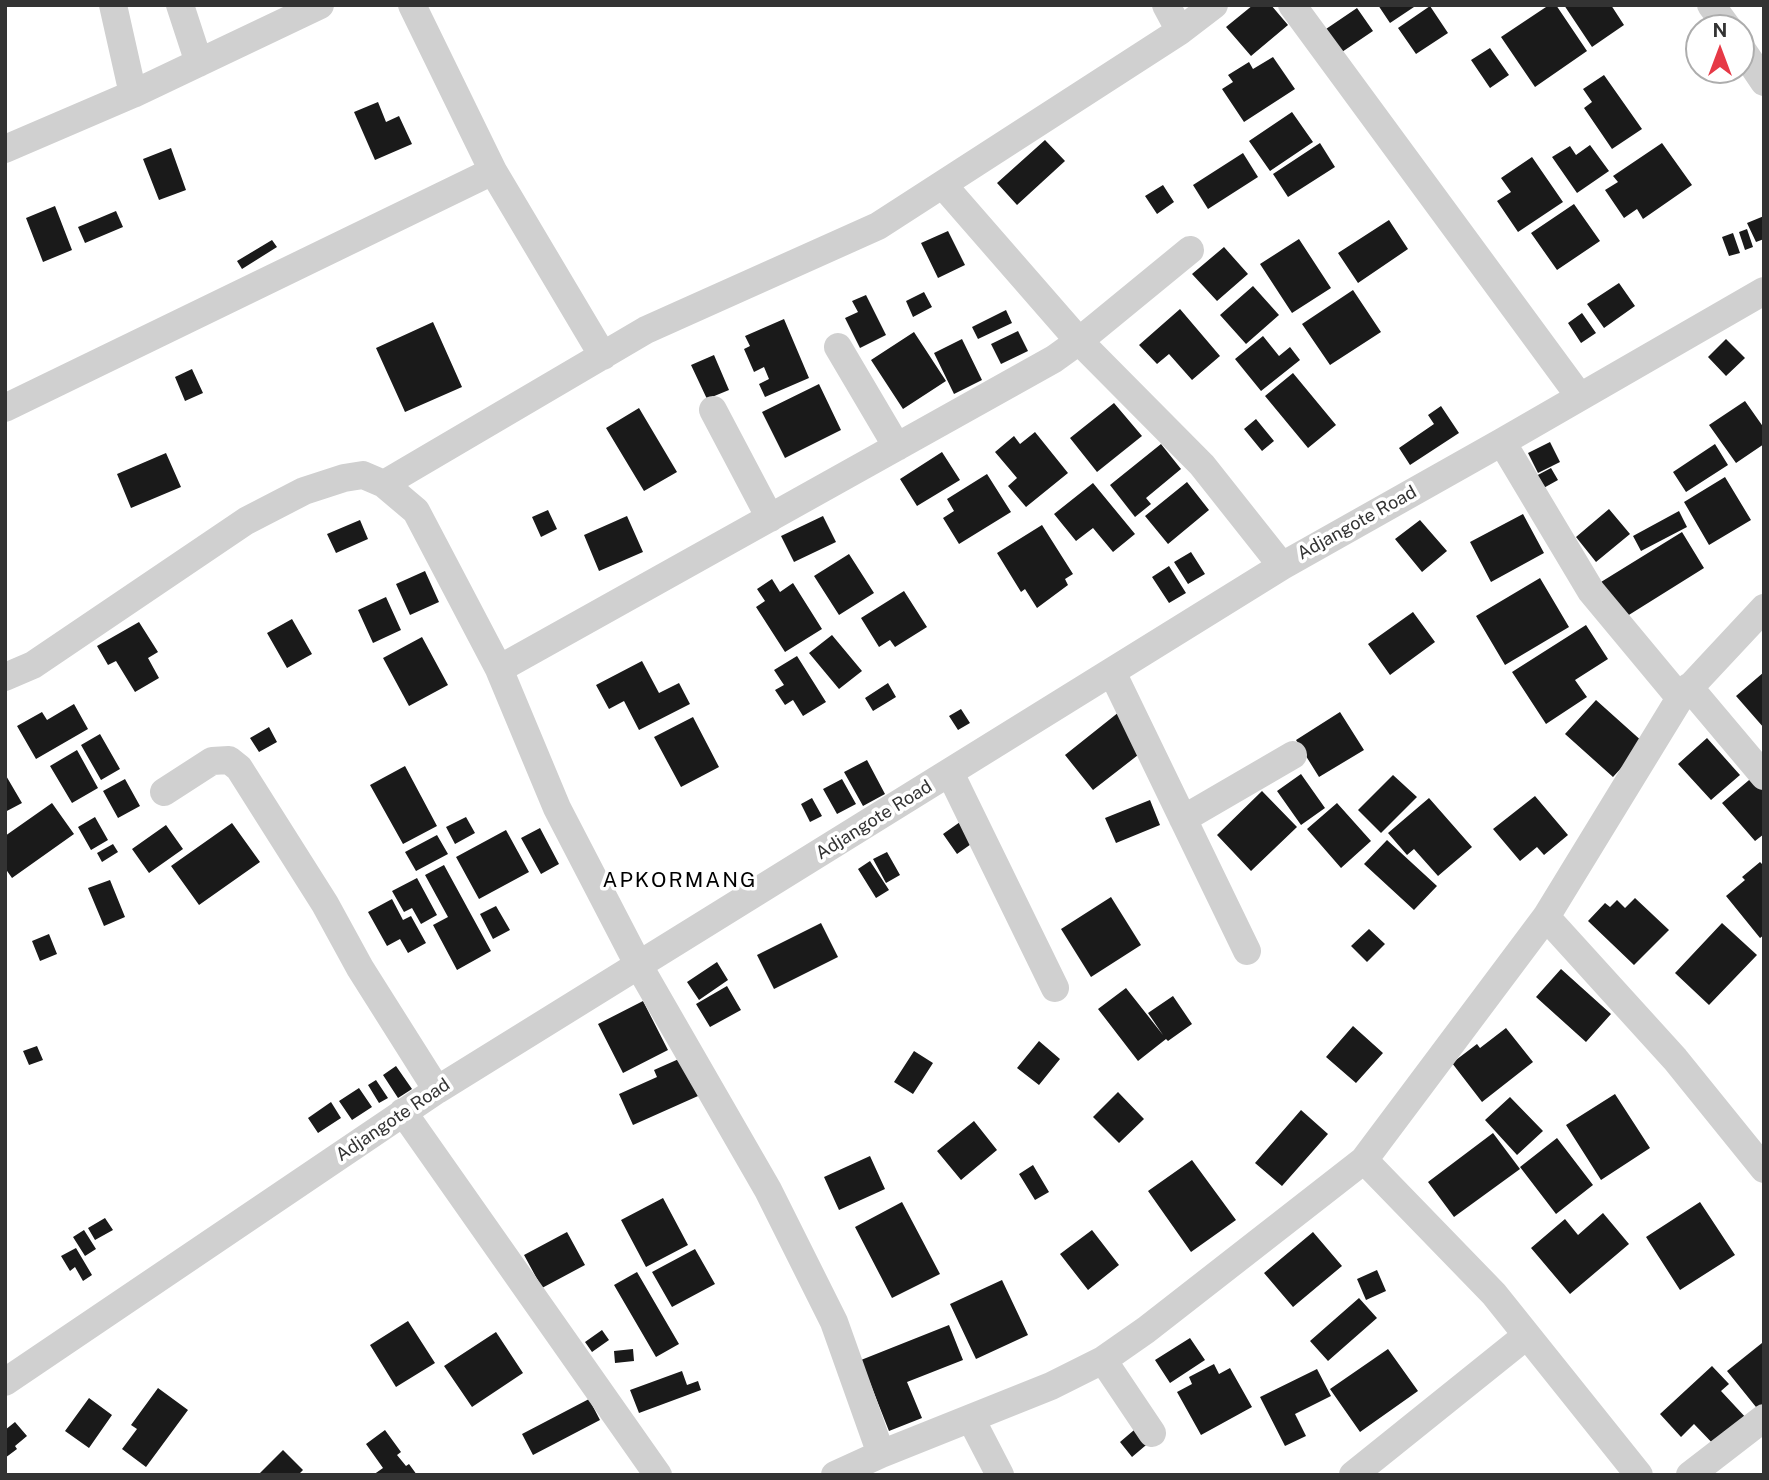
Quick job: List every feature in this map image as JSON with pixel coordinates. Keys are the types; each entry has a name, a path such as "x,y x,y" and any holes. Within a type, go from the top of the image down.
{"street":[{"path":"113,5 133,94"},
{"path":"180,5 199,62"},
{"path":"5,149 133,94 320,5"},
{"path":"412,5 493,171 603,356"},
{"path":"1166,5 1180,31"},
{"path":"384,484 646,330 878,226 1180,31 1214,5"},
{"path":"1292,5 1580,397"},
{"path":"5,408 493,171"},
{"path":"943,185 1079,341 1202,465 1282,566"},
{"path":"499,669 1030,373 1079,341 1190,250"},
{"name":"Adjangote Road","path":"5,1382 437,1090 1282,566 1764,291"},
{"path":"838,347 897,447"},
{"path":"713,410 770,518"},
{"path":"1502,442 1591,591 1764,775"},
{"path":"5,677 33,665 246,521 304,491 363,475 384,484 416,511 499,669 556,808 639,966 768,1190 834,1322 881,1454"},
{"path":"835,1475 1051,1386 1103,1360 1146,1330 1364,1160 1546,917 1684,692 1764,608"},
{"path":"1112,672 1247,951"},
{"path":"1183,818 1293,755"},
{"path":"164,792 212,761 229,760 239,768 326,904 360,968 437,1090"},
{"path":"950,773 1055,988"},
{"path":"1546,917 1675,1059 1764,1169"},
{"path":"403,1112 659,1475"},
{"path":"1364,1160 1494,1294 1639,1475"},
{"path":"1353,1475 1526,1336"},
{"path":"1103,1360 1152,1433"},
{"path":"1690,1475 1764,1418"},
{"path":"971,1419 1000,1475"}],"building":[{"path":"1253,5 1271,5 1288,25 1251,56 1226,27"},
{"path":"1378,5 1417,5 1390,23"},
{"path":"1549,5 1556,5 1587,51 1535,87 1501,37"},
{"path":"1564,5 1611,5 1624,25 1592,47"},
{"path":"1430,6 1448,33 1416,54 1398,28"},
{"path":"1357,8 1373,31 1342,52 1326,29"},
{"path":"1490,48 1509,75 1490,88 1471,60"},
{"path":"1273,57 1295,89 1244,122 1222,89 1233,82 1228,75 1249,62 1253,69"},
{"path":"1604,75 1642,129 1612,149 1584,108 1592,102 1583,89"},
{"path":"378,102 386,122 399,116 412,144 375,160 354,112"},
{"path":"1292,112 1313,142 1270,171 1249,141"},
{"path":"1045,140 1065,161 1017,205 997,183"},
{"path":"1320,143 1335,167 1288,197 1273,174"},
{"path":"1662,143 1692,185 1643,219 1637,209 1624,218 1605,190 1618,182 1613,176"},
{"path":"1590,145 1609,171 1577,193 1552,157 1570,146 1576,155"},
{"path":"171,148 186,190 159,200 143,159"},
{"path":"1243,153 1258,177 1208,209 1193,185"},
{"path":"1532,157 1563,202 1518,232 1497,201 1511,192 1501,178"},
{"path":"1163,185 1174,202 1157,214 1145,196"},
{"path":"1574,204 1600,241 1557,270 1531,233"},
{"path":"55,206 72,250 43,262 26,218"},
{"path":"116,211 123,227 85,243 78,227"},
{"path":"1764,216 1764,239 1756,242 1747,223"},
{"path":"1389,220 1408,249 1358,283 1338,253"},
{"path":"1747,229 1753,247 1745,250 1739,232"},
{"path":"948,231 965,265 938,278 921,243"},
{"path":"1733,233 1740,253 1729,256 1722,237"},
{"path":"1299,239 1331,288 1292,313 1260,264"},
{"path":"272,240 277,247 242,269 237,261"},
{"path":"1224,247 1248,274 1217,301 1192,274"},
{"path":"1619,283 1635,306 1604,328 1587,304"},
{"path":"1253,286 1279,315 1246,344 1220,315"},
{"path":"1353,290 1381,332 1330,365 1302,324"},
{"path":"924,292 932,307 913,317 906,301"},
{"path":"866,295 886,335 860,348 845,318 858,312 852,301"},
{"path":"1180,309 1220,356 1192,380 1169,354 1157,364 1139,345"},
{"path":"1006,310 1012,323 978,339 972,327"},
{"path":"1582,313 1596,333 1581,343 1568,323"},
{"path":"784,319 809,378 765,397 759,384 769,379 764,367 754,372 744,349 750,346 745,336"},
{"path":"433,322 462,387 405,412 376,348"},
{"path":"1018,331 1028,351 1001,364 991,344"},
{"path":"914,332 946,381 903,409 871,360"},
{"path":"1263,336 1279,356 1290,347 1300,360 1261,391 1235,359"},
{"path":"962,339 982,380 954,394 934,353"},
{"path":"1726,339 1745,358 1726,376 1708,357"},
{"path":"714,355 729,390 707,399 691,365"},
{"path":"192,369 203,393 185,401 175,377"},
{"path":"1293,373 1336,425 1308,448 1265,396"},
{"path":"819,384 841,430 785,458 762,412"},
{"path":"1745,401 1764,428 1764,444 1736,463 1709,425"},
{"path":"1114,403 1142,436 1097,472 1070,438"},
{"path":"1441,406 1459,433 1410,465 1399,448 1434,424 1428,415"},
{"path":"639,408 677,472 644,491 606,428"},
{"path":"1256,419 1274,441 1262,451 1244,429"},
{"path":"1035,432 1068,473 1026,507 1008,486 1017,478 995,452 1014,436 1020,444"},
{"path":"1550,442 1560,462 1538,473 1528,453"},
{"path":"1161,444 1181,469 1146,498 1151,504 1135,517 1110,485"},
{"path":"1715,444 1728,465 1686,492 1673,472"},
{"path":"942,452 960,480 917,506 900,479"},
{"path":"166,453 181,487 131,508 117,474"},
{"path":"1551,468 1558,480 1540,490 1534,477"},
{"path":"987,474 1011,512 959,544 943,518 954,511 947,499"},
{"path":"1725,477 1751,520 1709,545 1684,502"},
{"path":"1187,482 1209,510 1168,544 1145,516"},
{"path":"1093,483 1135,534 1113,552 1093,528 1076,541 1054,514"},
{"path":"1609,509 1630,534 1596,562 1576,537"},
{"path":"548,510 557,529 541,537 532,517"},
{"path":"1679,511 1687,527 1641,551 1633,536"},
{"path":"1523,514 1544,553 1491,582 1470,542"},
{"path":"627,516 643,552 599,571 584,535"},
{"path":"823,516 836,542 794,562 781,536"},
{"path":"360,520 368,539 336,553 327,534"},
{"path":"1420,520 1447,551 1422,572 1395,539"},
{"path":"1042,525 1073,574 1065,579 1068,585 1037,608 1025,589 1021,592 997,553"},
{"path":"1682,532 1704,568 1624,618 1601,582"},
{"path":"1191,552 1205,574 1188,584 1174,562"},
{"path":"849,554 874,593 839,615 814,576"},
{"path":"1169,566 1186,593 1169,603 1152,577"},
{"path":"425,571 439,602 410,615 396,584"},
{"path":"1540,578 1569,627 1505,665 1476,616"},
{"path":"772,579 780,592 793,583 822,629 785,652 756,607 765,601 757,589"},
{"path":"904,591 927,627 895,647 890,640 879,647 861,618"},
{"path":"386,597 401,630 373,643 358,610"},
{"path":"1413,612 1435,642 1390,675 1368,644"},
{"path":"292,619 312,654 287,668 267,633"},
{"path":"139,622 158,652 148,658 159,678 135,692 116,661 108,665 97,646"},
{"path":"1586,625 1608,659 1575,680 1587,697 1546,724 1512,672"},
{"path":"832,635 862,671 839,689 809,653"},
{"path":"422,637 448,685 409,706 383,658"},
{"path":"797,656 826,702 803,716 793,700 785,705 775,690 784,685 774,670"},
{"path":"642,661 659,693 679,683 690,704 639,730 624,701 609,709 596,685"},
{"path":"1764,672 1764,728 1736,696"},
{"path":"888,683 896,697 873,711 865,698"},
{"path":"1596,700 1644,743 1613,777 1565,734"},
{"path":"74,704 88,729 36,759 17,726 42,712 47,720"},
{"path":"961,709 970,723 958,730 949,716"},
{"path":"1119,712 1147,748 1093,790 1065,755"},
{"path":"1340,712 1364,750 1319,777 1296,740"},
{"path":"693,717 719,767 681,787 654,737"},
{"path":"269,727 277,742 259,752 250,738"},
{"path":"100,734 120,769 101,780 81,745"},
{"path":"1707,738 1740,775 1711,800 1678,764"},
{"path":"77,750 98,788 72,803 50,766"},
{"path":"867,760 885,794 863,806 844,772"},
{"path":"405,766 437,826 403,844 370,785"},
{"path":"5,774 22,803 5,812"},
{"path":"1301,774 1325,808 1301,825 1277,791"},
{"path":"1393,775 1417,797 1381,833 1358,810"},
{"path":"1755,775 1764,785 1764,834 1755,841 1722,803"},
{"path":"125,779 140,806 118,818 103,791"},
{"path":"842,779 856,804 837,814 823,789"},
{"path":"1262,791 1297,827 1251,871 1217,835"},
{"path":"1535,796 1568,835 1544,855 1537,847 1520,861 1493,829"},
{"path":"812,798 822,816 810,822 801,804"},
{"path":"1429,798 1472,847 1438,876 1414,849 1407,855 1388,833"},
{"path":"1150,800 1160,825 1116,843 1105,818"},
{"path":"52,803 74,834 12,878 5,868 5,836"},
{"path":"1337,803 1371,841 1341,868 1307,829"},
{"path":"95,817 108,840 91,850 78,827"},
{"path":"466,817 475,833 455,844 446,827"},
{"path":"960,822 974,842 957,854 943,834"},
{"path":"232,823 260,862 199,905 171,866"},
{"path":"166,825 183,849 149,873 132,849"},
{"path":"540,828 559,864 541,874 521,838"},
{"path":"506,830 529,872 479,899 456,857"},
{"path":"437,835 448,854 416,871 405,852"},
{"path":"1387,840 1437,886 1414,910 1364,864"},
{"path":"113,844 118,852 102,862 97,853"},
{"path":"887,852 900,875 886,883 873,859"},
{"path":"870,861 889,890 876,898 858,869"},
{"path":"1760,862 1764,866 1764,935 1760,938 1726,896 1745,880 1742,877"},
{"path":"444,865 491,951 457,970 433,925 448,917 425,875"},
{"path":"417,878 437,915 421,924 412,908 404,912 392,891"},
{"path":"110,880 125,917 104,926 88,888"},
{"path":"1111,897 1141,945 1091,977 1061,929"},
{"path":"1635,898 1669,930 1634,965 1588,921 1605,903 1610,907 1617,900 1625,908"},
{"path":"392,899 403,920 411,916 426,943 408,953 400,939 387,946 368,912"},
{"path":"496,906 510,930 493,939 480,914"},
{"path":"821,923 838,957 774,989 757,955"},
{"path":"1722,923 1757,955 1709,1005 1675,973"},
{"path":"1369,929 1385,944 1367,962 1351,946"},
{"path":"49,934 57,954 40,961 32,941"},
{"path":"717,962 728,980 699,1000 687,982"},
{"path":"1561,969 1611,1014 1586,1042 1536,997"},
{"path":"727,986 741,1010 710,1027 696,1004"},
{"path":"1126,988 1163,1035 1148,1013 1173,996 1192,1024 1168,1041 1166,1039 1138,1061 1098,1009"},
{"path":"643,1001 668,1050 623,1073 598,1024"},
{"path":"1353,1026 1383,1053 1356,1083 1326,1057"},
{"path":"1506,1028 1533,1062 1482,1102 1452,1063 1477,1044 1480,1048"},
{"path":"1039,1041 1060,1059 1039,1085 1017,1068"},
{"path":"37,1046 43,1060 29,1065 23,1051"},
{"path":"914,1051 933,1063 913,1094 894,1082"},
{"path":"690,1054 707,1092 633,1125 619,1094 657,1077 654,1070"},
{"path":"396,1066 412,1089 398,1098 383,1075"},
{"path":"376,1080 388,1098 379,1103 368,1085"},
{"path":"359,1088 372,1107 352,1120 339,1101"},
{"path":"1118,1092 1144,1119 1119,1143 1093,1117"},
{"path":"1615,1094 1650,1148 1601,1180 1566,1125"},
{"path":"1510,1097 1543,1131 1517,1155 1485,1120"},
{"path":"331,1102 341,1118 318,1133 308,1118"},
{"path":"1301,1110 1328,1134 1282,1186 1255,1163"},
{"path":"974,1121 997,1150 961,1180 937,1151"},
{"path":"1493,1133 1520,1169 1454,1217 1428,1182"},
{"path":"1557,1138 1593,1185 1556,1214 1520,1167"},
{"path":"870,1156 885,1189 839,1210 824,1177"},
{"path":"1192,1160 1236,1220 1191,1252 1148,1191"},
{"path":"1033,1165 1049,1192 1035,1200 1019,1174"},
{"path":"663,1198 688,1245 646,1267 621,1220"},
{"path":"902,1202 940,1274 892,1298 855,1227"},
{"path":"1700,1202 1735,1255 1680,1290 1646,1237"},
{"path":"1603,1213 1629,1244 1570,1294 1531,1248 1565,1219 1578,1235"},
{"path":"105,1218 113,1230 95,1240 88,1228"},
{"path":"84,1230 96,1249 85,1256 73,1237"},
{"path":"1092,1230 1119,1265 1088,1290 1060,1254"},
{"path":"567,1232 585,1265 542,1288 524,1255"},
{"path":"1313,1232 1342,1266 1293,1307 1264,1273"},
{"path":"76,1248 92,1275 83,1281 75,1267 70,1271 61,1256"},
{"path":"695,1249 715,1284 672,1307 652,1272"},
{"path":"1377,1270 1386,1291 1366,1300 1357,1279"},
{"path":"637,1272 679,1344 656,1357 614,1285"},
{"path":"1002,1280 1028,1335 976,1359 950,1304"},
{"path":"1359,1298 1377,1318 1328,1361 1310,1341"},
{"path":"408,1321 435,1363 396,1387 370,1345"},
{"path":"949,1325 963,1360 907,1382 922,1418 889,1431 861,1360"},
{"path":"602,1330 609,1340 592,1352 585,1342"},
{"path":"496,1332 523,1373 472,1407 444,1366"},
{"path":"1190,1338 1205,1360 1170,1383 1155,1360"},
{"path":"1762,1343 1764,1410 1760,1412 1727,1371"},
{"path":"633,1349 634,1361 615,1363 614,1351"},
{"path":"1388,1349 1418,1391 1360,1432 1330,1389"},
{"path":"1214,1364 1219,1374 1230,1368 1252,1407 1201,1435 1177,1392 1192,1384 1189,1377"},
{"path":"1712,1366 1729,1384 1721,1391 1748,1420 1718,1449 1694,1424 1681,1437 1660,1414"},
{"path":"1317,1369 1331,1396 1295,1414 1306,1436 1285,1446 1260,1397"},
{"path":"682,1371 687,1385 698,1381 701,1390 639,1413 630,1390"},
{"path":"158,1388 188,1410 146,1467 122,1449 137,1429 131,1425"},
{"path":"89,1398 112,1415 89,1448 65,1431"},
{"path":"589,1399 600,1420 533,1455 522,1434"},
{"path":"15,1422 27,1436 15,1446 17,1449 5,1458 5,1430"},
{"path":"1140,1425 1152,1440 1132,1457 1120,1442"},
{"path":"385,1430 401,1452 397,1455 406,1466 409,1464 417,1475 373,1475 383,1468 366,1444"},
{"path":"283,1450 303,1470 298,1475 258,1475"}],"district":[{"name":"APKORMANG","path":"680,881"}]}
